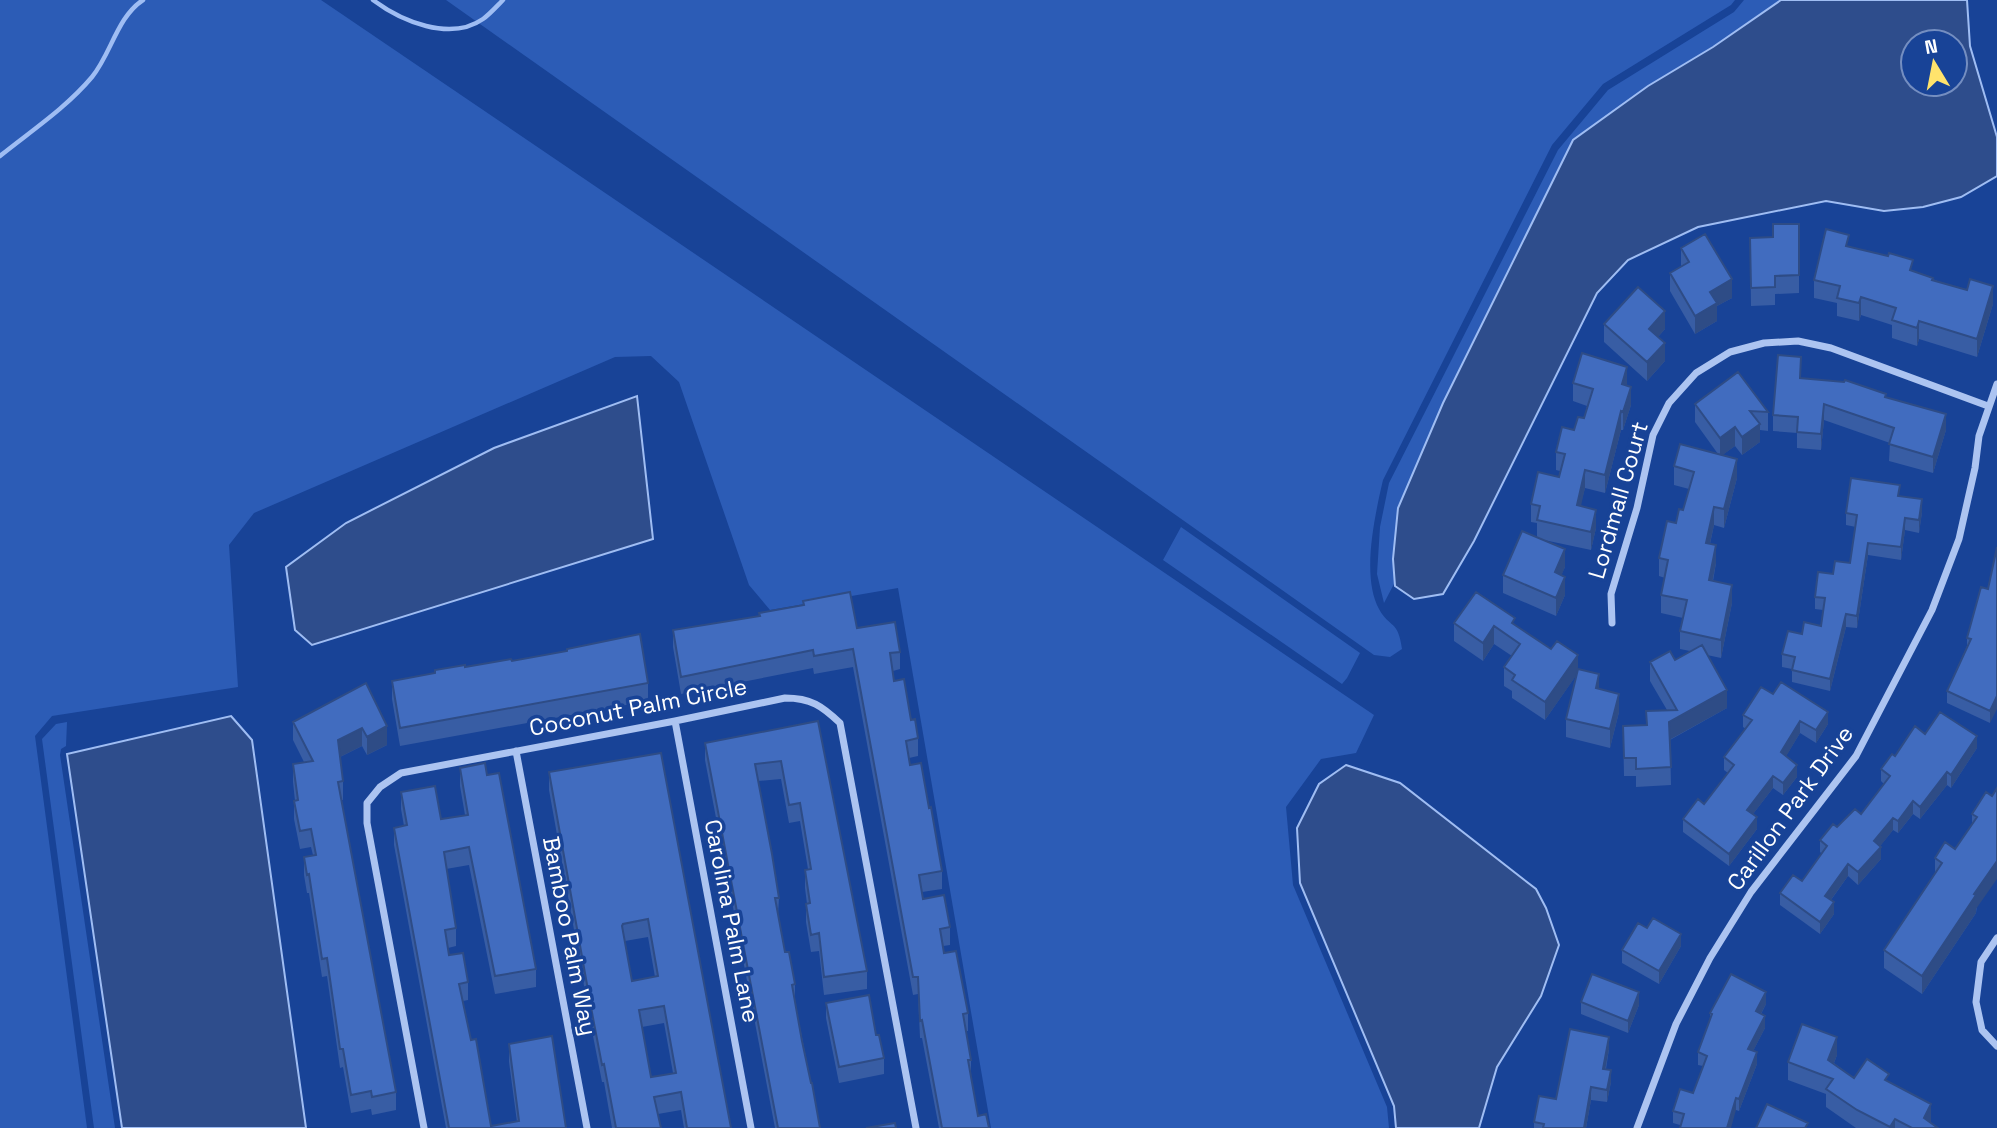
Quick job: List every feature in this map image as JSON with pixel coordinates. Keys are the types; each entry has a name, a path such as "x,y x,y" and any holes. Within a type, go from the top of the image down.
{"street":[{"name":"Lordmall Court","path":"1612,623 1611,594 1637,508 1653,435 1669,403 1696,373 1730,352 1764,342 1798,341 1831,348 1988,406"},
{"name":"Carillon Park Drive","path":"1637,1128 1676,1024 1710,958 1751,892 1856,756 1932,610 1959,539 1975,468 1979,436 1997,384"},
{"name":"Coconut Palm Circle","path":"424,1128 367,823 366,803 380,787 401,773 785,698 803,698 824,708 840,723 916,1128"},
{"name":"Carolina Palm Lane","path":"675,721 751,1128"},
{"name":"Bamboo Palm Way","path":"516,751 587,1128"},
{"path":"1997,938 1981,962 1976,1002 1983,1030 1997,1046"}],"shaded area":[{"path":"0,0 321,0 1374,715 1356,753 1321,759 1286,807 1293,885 1387,1107 1389,1128 991,1128 898,588 770,610 749,585 679,382 651,356 615,357 254,513 229,545 238,687 52,716 35,736 87,1128 0,1128"},
{"path":"446,0 1735,0 1603,84 1552,145 1383,480 1376,510 1370,563 1371,580 1379,609 1396,628 1400,639 1402,649 1390,657 1374,655"},
{"path":"1744,0 1781,0 1713,47 1648,86 1573,140 1443,403 1398,508 1393,559 1395,582 1384,603 1377,574 1380,527 1389,483 1558,150 1608,90 1734,12"},
{"path":"1781,0 1967,0 1969,28 1899,28 1899,98 1969,98 1969,31 1970,46 1997,137 1997,176 1961,197 1923,207 1884,211 1826,201 1698,227 1628,260 1597,293 1474,541 1443,594 1414,599 1395,586 1393,559 1398,508 1443,403 1573,140 1648,86 1713,47"},
{"path":"637,396 653,539 312,645 295,630 286,567 346,523 494,448"},
{"path":"1181,527 1360,653 1342,684 1163,560"},
{"path":"231,716 252,740 306,1128 122,1128 67,754"},
{"path":"67,722 66,746 61,749 60,755 115,1128 94,1128 42,739 56,724"},
{"path":"1346,765 1400,783 1536,889 1546,908 1559,945 1541,996 1497,1067 1479,1128 1396,1128 1394,1106 1300,883 1297,828 1319,784"}],"building":[{"path":"1773,224 1799,224 1799,275 1775,276 1775,287 1751,288 1750,238 1773,237"},
{"path":"1826,229 1849,235 1846,246 1913,260 1910,270 1933,278 1932,280 1967,290 1970,279 1993,286 1977,339 1919,321 1917,328 1892,320 1896,308 1861,297 1859,303 1837,298 1840,286 1814,280"},
{"path":"1705,234 1732,279 1710,292 1717,303 1695,316 1670,273 1689,262 1681,248"},
{"path":"1638,287 1665,311 1649,329 1665,343 1647,362 1604,324"},
{"path":"1582,353 1627,367 1622,384 1631,387 1623,412 1621,411 1605,475 1585,470 1577,505 1596,510 1591,532 1537,520 1540,506 1531,504 1538,472 1559,477 1565,454 1556,452 1562,427 1574,430 1578,417 1584,418 1593,389 1573,383"},
{"path":"1778,355 1801,357 1800,378 1845,380 1886,394 1885,397 1946,414 1933,457 1889,444 1894,428 1824,404 1821,434 1797,432 1798,417 1773,415"},
{"path":"1738,372 1768,412 1750,411 1760,424 1742,437 1735,427 1720,438 1695,404"},
{"path":"1680,444 1737,459 1724,509 1714,507 1706,543 1716,545 1709,580 1732,585 1721,640 1680,631 1687,600 1661,595 1668,560 1659,558 1667,521 1676,523 1679,509 1683,510 1694,472 1674,466"},
{"path":"1851,478 1900,485 1898,496 1922,499 1919,520 1905,518 1901,547 1868,543 1857,616 1846,614 1830,679 1792,670 1795,657 1782,654 1788,631 1802,634 1804,622 1821,626 1825,598 1815,597 1818,572 1833,574 1835,561 1850,563 1857,515 1846,513"},
{"path":"1522,531 1565,549 1555,572 1565,577 1556,598 1503,575"},
{"path":"1997,547 1997,696 1990,711 1947,691 1971,639 1967,638 1981,587 1988,589"},
{"path":"850,592 857,628 895,622 900,652 890,653 894,681 904,679 911,720 915,719 918,738 906,741 910,765 921,763 942,871 919,875 923,899 944,895 950,927 940,929 944,953 956,951 968,1013 963,1014 978,1116 986,1114 989,1128 942,1128 922,1020 920,1021 918,977 913,977 853,649 814,656 813,650 681,677 673,630 760,616 759,613 804,605 803,601"},
{"path":"1476,592 1515,618 1512,623 1551,649 1557,641 1578,655 1545,702 1512,680 1515,675 1504,667 1520,644 1494,626 1483,643 1454,623"},
{"path":"640,634 648,683 400,728 392,681 435,673 435,670 567,651"},
{"path":"1702,645 1727,690 1669,722 1671,767 1636,769 1636,758 1624,758 1623,726 1647,725 1646,711 1677,710 1650,662 1670,651 1675,660"},
{"path":"1578,669 1599,674 1596,688 1619,694 1610,729 1566,719"},
{"path":"1781,682 1828,712 1816,730 1800,721 1781,752 1797,765 1783,783 1773,776 1747,810 1757,817 1729,854 1683,819 1698,799 1704,804 1734,765 1724,757 1752,720 1743,715 1761,687 1773,694"},
{"path":"366,683 387,726 367,737 362,728 338,740 343,781 338,782 396,1092 372,1097 371,1091 351,1095 343,1049 340,1049 327,958 322,959 304,857 316,855 311,829 300,831 294,801 298,800 293,764 313,761 293,722"},
{"path":"1940,712 1977,736 1951,775 1947,772 1920,807 1913,801 1898,821 1893,818 1874,841 1881,847 1858,872 1848,864 1825,896 1834,902 1820,922 1780,893 1793,875 1802,881 1827,846 1820,840 1833,824 1837,827 1855,809 1861,814 1890,776 1881,769 1892,754 1895,756 1915,726 1925,734"},
{"path":"818,721 867,971 824,977 819,933 811,935 806,904 810,903 805,870 811,869 800,803 789,805 781,761 755,764 779,898 775,898 785,952 789,952 795,984 792,985 820,1128 778,1128 705,743"},
{"path":"661,753 731,1128 687,1128 681,1092 654,1097 661,1128 616,1128 593,1018 549,772","holes":["648,919 658,976 632,981 622,926","664,1006 676,1073 651,1077 639,1010"]},
{"path":"485,763 487,775 499,773 536,969 495,976 469,847 444,852 456,928 445,930 449,955 463,953 468,982 459,984 471,1040 476,1039 491,1126 519,1121 509,1044 552,1036 566,1128 449,1128 394,828 407,825 401,792 435,786 441,819 468,815 460,768"},
{"path":"1997,788 1997,861 1922,976 1884,950 1942,863 1935,858 1945,842 1955,849 1977,817 1972,814 1986,792 1992,796"},
{"path":"1653,918 1681,934 1659,971 1622,950 1638,923 1647,928"},
{"path":"1592,974 1639,992 1628,1021 1581,1002"},
{"path":"1731,974 1766,992 1756,1011 1765,1016 1748,1049 1757,1052 1739,1099 1736,1098 1727,1128 1680,1128 1684,1114 1673,1111 1680,1089 1693,1093 1707,1056 1698,1052 1712,1014 1710,1013"},
{"path":"869,995 876,1035 879,1035 884,1058 839,1067 826,1003"},
{"path":"1802,1024 1837,1037 1828,1060 1854,1078 1867,1059 1889,1074 1885,1080 1931,1104 1924,1118 1938,1128 1912,1128 1895,1119 1890,1127 1857,1110 1826,1089 1833,1079 1788,1062"},
{"path":"1570,1029 1609,1037 1603,1069 1611,1070 1607,1090 1591,1087 1584,1128 1543,1128 1544,1124 1534,1122 1539,1096 1556,1099"},
{"path":"1767,1104 1808,1123 1805,1128 1756,1128"},
{"path":"895,1123 896,1128 866,1128"}],"waterway":[{"path":"0,156 60,109 82,88 99,68 120,26 134,7 143,0"},
{"path":"373,0 411,21 441,29 470,26 483,19 503,0"}]}
